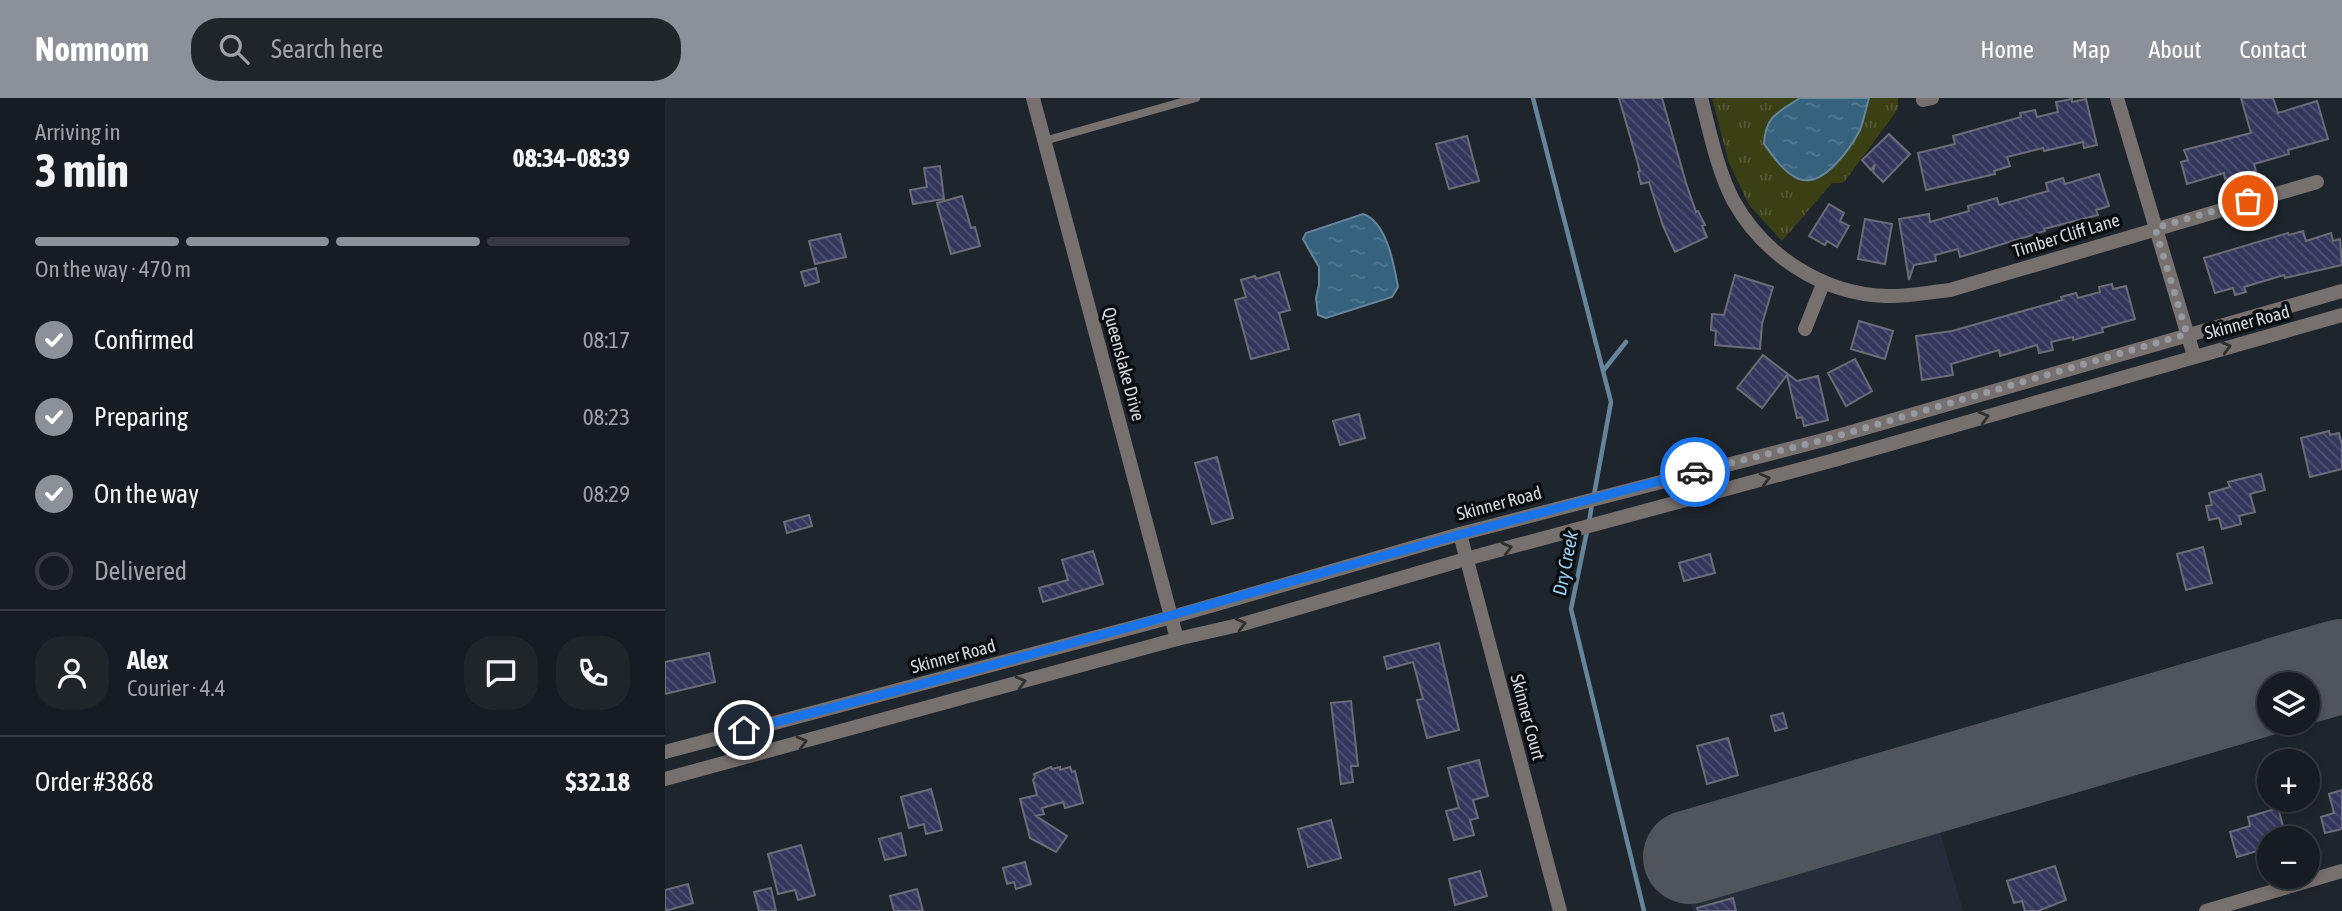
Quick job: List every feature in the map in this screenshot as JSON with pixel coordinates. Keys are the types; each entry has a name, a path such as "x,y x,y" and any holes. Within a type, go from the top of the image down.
{"street":[{"name":"Queenslake Drive","path":"1033,98 1177,639"},
{"path":"1700,98 1717,161 1734,202 1765,243 1797,269 1823,284 1805,329"},
{"path":"2117,98 2194,356"},
{"name":"Timber Cliff Lane","path":"1823,284 1887,296 1950,290 2317,181"},
{"name":"Skinner Road","path":"665,752 1172,617 1612,493 1827,439 2342,291"},
{"name":"Skinner Road","path":"665,779 1177,639 1243,624 1466,559 1851,455 2342,316"},
{"name":"Skinner Court","path":"1460,534 1560,911"},
{"path":"2206,911 2342,872"}],"lane":[{"path":"1044,141 1196,98"}],"shaded area":[{"path":"2342,640 2342,697 2320,703 2320,672 2257,672 2257,723 1936,818 1963,911 1693,911 1672,834"}],"green space":[{"path":"1898,98 1898,109 1845,181 1832,183 1782,241 1749,205 1729,163 1712,99"}],"water":[{"path":"1800,98 1869,98 1860,130 1850,147 1835,165 1817,178 1808,180 1788,173 1764,144 1770,121"},
{"path":"1363,214 1378,226 1384,235 1398,287 1392,297 1326,318 1318,315 1316,298 1319,267 1303,239 1306,233"}],"building":[{"path":"1619,98 1662,98 1686,183 1696,212 1698,211 1705,225 1702,226 1707,237 1675,252 1663,226 1649,182 1641,184 1640,171"},
{"path":"2241,98 2273,98 2278,113 2317,101 2328,139 2288,150 2289,154 2254,164 2256,171 2225,179 2224,173 2187,184 2181,162 2188,160 2184,150 2251,133"},
{"path":"2072,99 2072,102 2086,99 2097,145 2084,148 2083,142 2007,157 2010,166 1994,171 1995,174 1926,190 1918,153 1955,144 1953,136 2021,117 2020,113 2035,110 2037,117 2058,112 2056,102"},
{"path":"1889,134 1910,154 1883,182 1873,172 1875,164 1871,170 1862,160"},
{"path":"1467,136 1479,181 1449,189 1436,144"},
{"path":"940,166 944,199 913,204 910,190 927,187 924,168"},
{"path":"2099,174 2109,206 2096,210 2098,215 2044,229 2045,231 1960,257 1958,249 1935,255 1936,261 1914,265 1909,280 1899,219 1929,214 1930,222 1969,211 1968,206 1997,198 1999,205 2048,191 2046,183 2063,178 2065,184"},
{"path":"962,196 971,228 975,227 980,246 951,254 937,203"},
{"path":"1829,204 1844,213 1840,221 1849,226 1837,247 1827,241 1825,245 1809,236"},
{"path":"1865,219 1892,224 1885,264 1858,259"},
{"path":"2303,231 2306,241 2331,233 2333,241 2340,239 2342,265 2285,278 2284,275 2244,287 2246,292 2235,295 2233,288 2215,293 2204,258"},
{"path":"840,234 846,257 815,264 809,241"},
{"path":"816,268 819,282 805,286 801,272"},
{"path":"1279,272 1290,310 1279,313 1289,349 1251,359 1235,300 1246,297 1241,280 1255,276 1256,279"},
{"path":"1735,275 1773,287 1762,324 1760,349 1715,345 1716,331 1711,330 1712,314 1724,315"},
{"path":"2112,284 2113,289 2126,286 2135,319 2102,328 2103,332 2073,340 2073,337 2051,342 2053,350 2039,353 2037,345 2000,356 1999,350 1951,364 1953,375 1922,380 1916,336 1952,331 2062,300 2061,297 2076,293 2078,298 2100,292 2099,287"},
{"path":"1859,321 1893,331 1885,359 1851,349"},
{"path":"1763,355 1797,381 1818,376 1828,420 1804,426 1802,417 1797,418 1787,375 1762,408 1737,388"},
{"path":"1855,359 1872,391 1846,406 1828,373"},
{"path":"1359,414 1365,438 1340,445 1333,421"},
{"path":"2329,431 2330,435 2339,433 2342,469 2310,477 2301,438"},
{"path":"1217,457 1233,518 1212,524 1195,463"},
{"path":"2261,474 2265,490 2250,494 2255,512 2239,516 2241,524 2222,529 2219,518 2209,520 2206,506 2212,505 2209,493 2230,487 2228,482"},
{"path":"809,515 812,526 787,533 784,522"},
{"path":"2203,547 2212,583 2186,590 2177,554"},
{"path":"1093,551 1103,584 1043,602 1039,588 1068,580 1062,560"},
{"path":"1710,554 1715,573 1684,581 1679,563"},
{"path":"1439,643 1459,730 1427,738 1417,700 1423,699 1413,662 1387,669 1384,657"},
{"path":"709,653 715,682 665,694 665,662"},
{"path":"1351,701 1358,766 1351,766 1353,782 1341,784 1331,703"},
{"path":"1783,713 1787,728 1775,731 1771,716"},
{"path":"1728,738 1738,775 1707,784 1697,746"},
{"path":"1479,760 1488,796 1473,800 1478,818 1470,820 1474,835 1454,840 1446,811 1459,808 1448,768"},
{"path":"1051,767 1060,767 1060,770 1070,767 1072,772 1075,771 1083,803 1065,808 1063,802 1042,808 1044,814 1036,816 1067,836 1056,852 1030,838 1020,799 1037,795 1034,774"},
{"path":"931,789 942,830 926,834 924,824 909,828 901,797"},
{"path":"2342,790 2342,829 2325,833 2321,817 2334,813 2329,794"},
{"path":"2265,812 2279,812 2283,826 2257,826 2257,851 2237,857 2230,832 2250,826 2248,817"},
{"path":"1331,820 1341,858 1308,867 1298,829"},
{"path":"901,833 906,855 885,860 879,839"},
{"path":"801,845 815,895 798,900 795,890 778,894 768,854"},
{"path":"1025,862 1031,884 1016,889 1014,882 1007,884 1003,868"},
{"path":"2055,866 2066,900 2038,911 2025,911 2022,901 2014,903 2007,881"},
{"path":"1480,871 1487,896 1455,905 1449,879"},
{"path":"688,884 693,903 665,911 665,890"},
{"path":"771,888 776,911 759,911 754,892"},
{"path":"917,889 923,911 894,911 890,896"},
{"path":"1733,898 1736,911 1698,911 1697,908"}],"waterway":[{"name":"Dry Creek","path":"1533,98 1611,402 1594,495"},
{"path":"1603,371 1626,342"},
{"name":"Dry Creek","path":"1589,522 1592,504"},
{"name":"Dry Creek","path":"1587,531 1571,609 1644,911"}],"runway":[{"path":"2320,672 2342,666"},
{"path":"1690,857 2257,691"}],"way so far":[{"path":"1695,472 1827,439 2187,334 2155,228 2248,201"}],"route":[{"path":"744,730 1172,617 1460,534 1695,472"}]}
